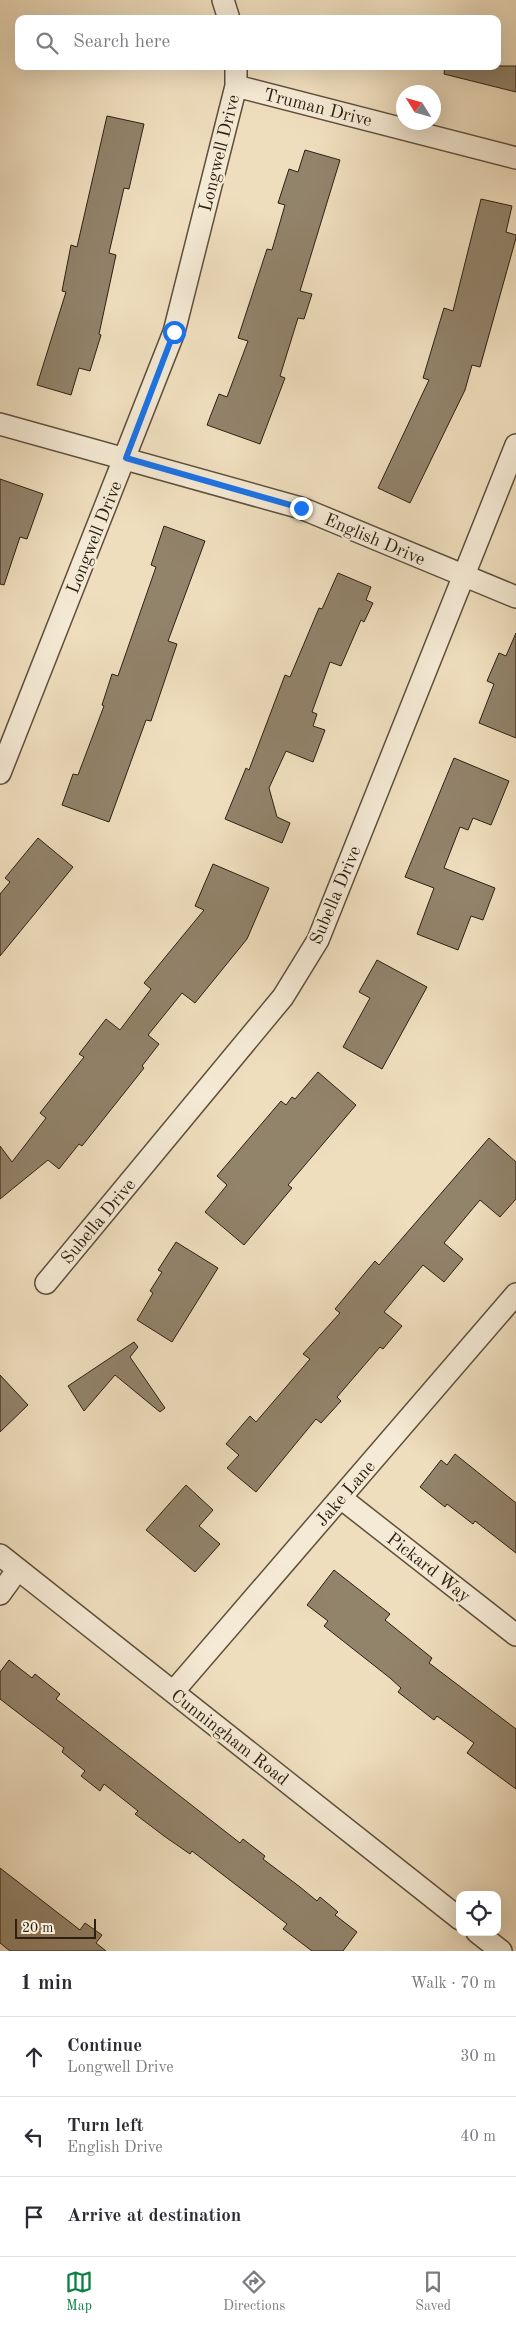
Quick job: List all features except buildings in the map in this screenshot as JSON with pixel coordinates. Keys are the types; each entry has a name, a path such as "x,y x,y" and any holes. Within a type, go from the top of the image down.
{"street":[{"path":"223,0 228,15"},
{"name":"Truman Drive","path":"236,76 516,158"},
{"name":"Longwell Drive","path":"0,773 126,458 174,332 236,76"},
{"name":"English Drive","path":"0,424 301,508 516,597"},
{"name":"Subella Drive","path":"46,1283 283,997 318,940 516,445"},
{"name":"Jake Lane","path":"173,1692 516,1294"},
{"name":"Pickard Way","path":"341,1498 516,1635"},
{"name":"Cunningham Road","path":"0,1556 456,1916"},
{"path":"0,1594 18,1570"},
{"path":"482,1936 501,1951"}],"route":[{"path":"174,332 126,458 301,508"}]}
